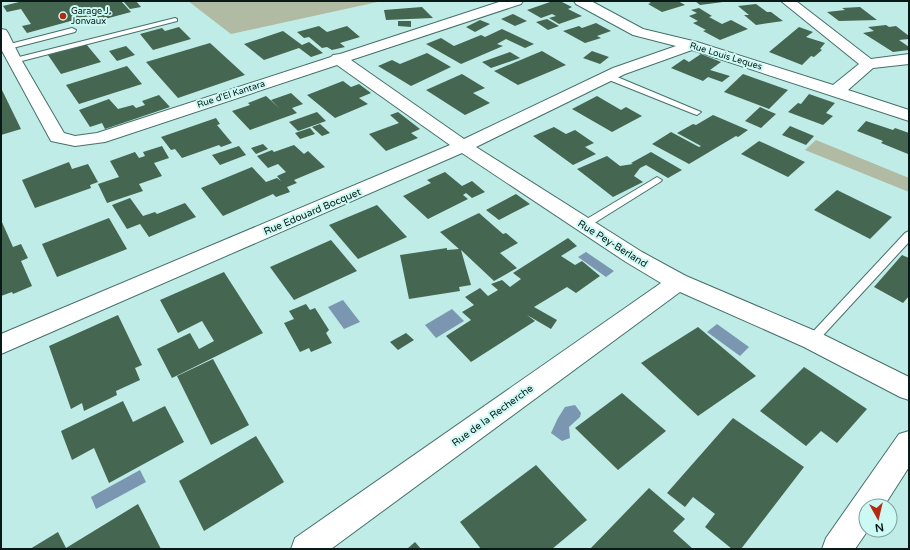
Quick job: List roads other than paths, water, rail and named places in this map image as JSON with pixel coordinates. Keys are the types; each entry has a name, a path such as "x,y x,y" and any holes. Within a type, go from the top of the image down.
{"street":[{"name":"Rue d'El Kantara","path":"1,33 57,137 75,141 99,138 338,58 516,1"},
{"name":"Rue Louis Leques","path":"581,1 633,43 692,45 909,116"},
{"path":"788,1 868,64"},
{"path":"613,74 633,43"},
{"name":"Rue Edouard Bocquet","path":"1,344 463,146 613,74 692,45"},
{"name":"Rue Pey-Berland","path":"338,58 463,146 584,225 678,282 812,340 909,389"},
{"path":"836,91 868,64 909,60"},
{"name":"Rue de la Recherche","path":"306,549 678,282"},
{"path":"871,498 909,443"},
{"path":"837,549 858,518"}],"lane":[{"path":"11,54 175,20"},
{"path":"11,54 72,30"},
{"path":"613,74 697,112"},
{"path":"584,225 657,180"},
{"path":"812,340 909,235"}],"water":[{"path":"586,252 614,271 606,277 578,257"},
{"path":"343,300 360,322 344,329 328,307"},
{"path":"452,309 464,321 436,338 425,325"},
{"path":"717,324 749,347 740,356 707,332"},
{"path":"575,405 581,413 580,417 569,427 570,438 562,441 551,433 565,407"},
{"path":"140,470 146,482 96,509 91,497"}],"place":[{"name":"Garage J. Jonvaux","path":"63,16"}]}
